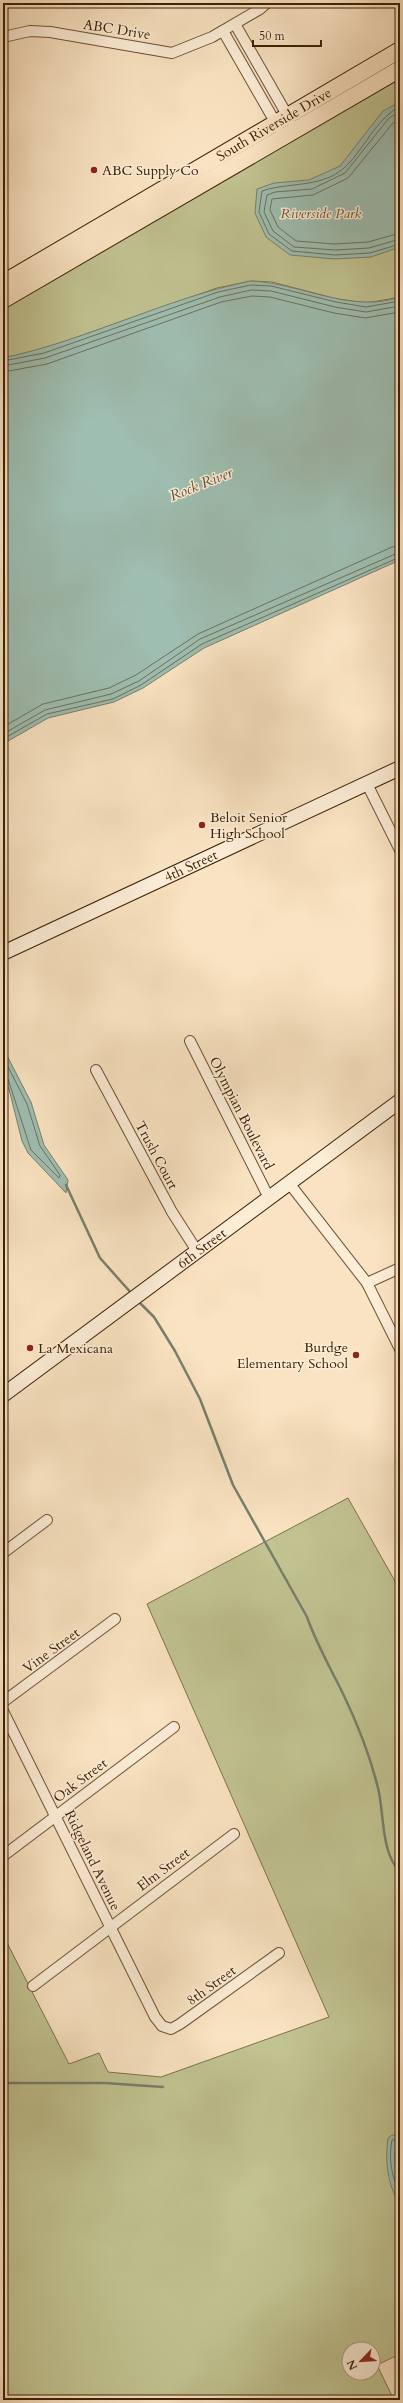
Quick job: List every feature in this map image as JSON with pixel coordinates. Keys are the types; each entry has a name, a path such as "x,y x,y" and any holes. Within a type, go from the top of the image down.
{"main road":[{"name":"South Riverside Drive","path":"3,300 286,127 400,50"},
{"name":"South Riverside Drive","path":"3,282 286,127 400,69"}],"street":[{"name":"ABC Drive","path":"3,37 30,31 50,32 172,53 223,31 267,3"},
{"path":"235,24 286,127"},
{"path":"223,31 286,127"},
{"name":"4th Street","path":"3,953 400,768"},
{"path":"367,784 400,850"},
{"name":"Olympian Boulevard","path":"190,1041 269,1198"},
{"name":"Trush Court","path":"96,1070 172,1212 197,1251"},
{"name":"6th Street","path":"3,1395 141,1294 400,1100"},
{"path":"289,1183 367,1283 400,1349"},
{"path":"367,1283 400,1268"},
{"path":"3,1552 47,1520"},
{"name":"Vine Street","path":"3,1702 115,1619"},
{"name":"Ridgeland Avenue","path":"3,1711 158,2022"},
{"name":"Oak Street","path":"3,1856 174,1727"},
{"name":"Elm Street","path":"34,1986 110,1926 234,1834"},
{"name":"8th Street","path":"158,2022 162,2026 171,2029 180,2024 279,1953"}],"green space":[{"name":"Riverside Park","path":"400,75 400,297 367,303 337,299 272,282 251,281 217,288 43,349 3,358 3,307"},
{"path":"348,1498 400,1590 400,2354 381,2363 381,2341 341,2341 341,2381 381,2381 381,2373 394,2400 3,2400 3,1935 69,2064 99,2053 108,2072 161,2077 329,2017 147,1604"}],"water":[{"path":"400,102 400,247 371,257 335,259 290,255 266,237 255,213 257,189 274,183 309,180 340,166 383,111"},
{"name":"Rock River","path":"251,281 269,283 344,300 363,302 382,301 400,297 400,560 204,648 143,688 114,702 48,718 3,744 3,358 66,341 219,288"},
{"path":"3,1048 31,1102 44,1145 68,1180 66,1193 28,1153 22,1141 9,1089 3,1078"},
{"path":"392,2135 400,2136 400,2205 392,2189 387,2164 388,2138"}],"waterway":[{"path":"66,1185 100,1258 132,1294"},
{"path":"138,1301 154,1317 175,1351 200,1399 233,1485 307,1617 346,1700 364,1743 374,1773 380,1798 384,1832 389,1855 400,1871"},
{"path":"3,2083 105,2083 163,2087"}],"place":[{"name":"ABC Supply Co","path":"94,170"},
{"name":"Beloit Senior High School","path":"202,825"},
{"name":"La Mexicana","path":"30,1348"},
{"name":"Burdge Elementary School","path":"356,1355"}]}
